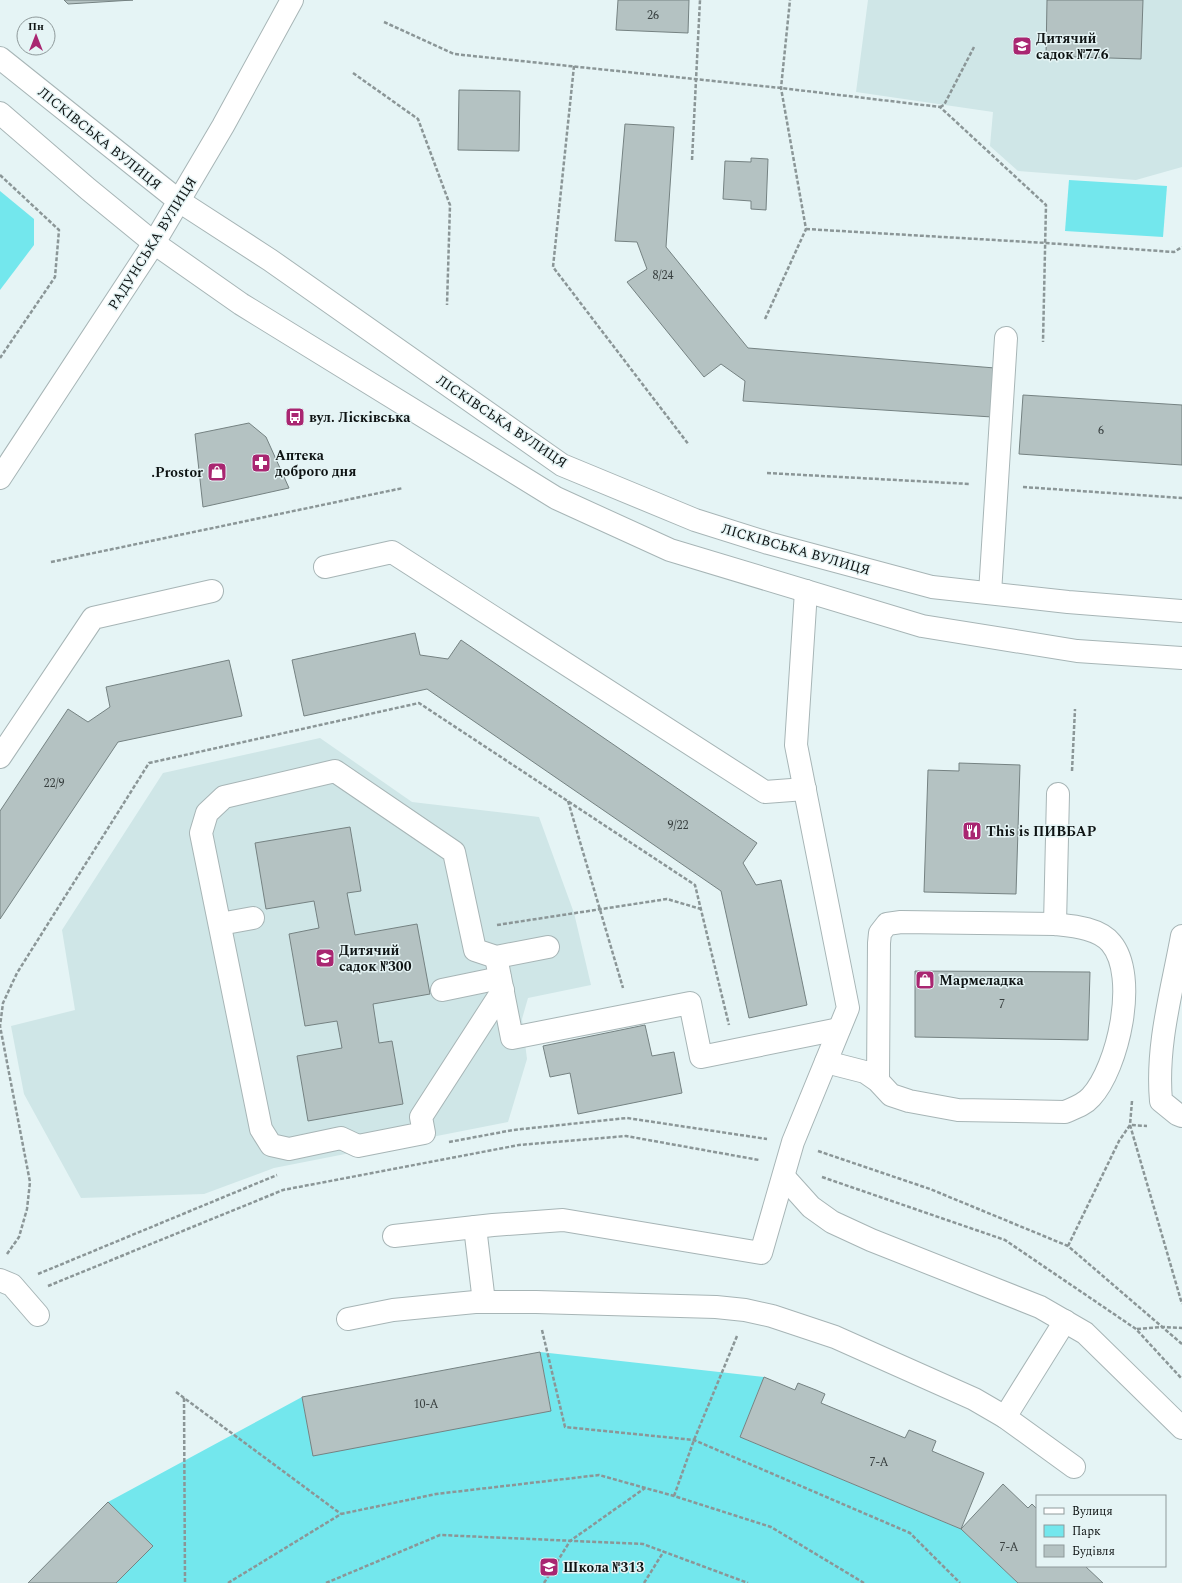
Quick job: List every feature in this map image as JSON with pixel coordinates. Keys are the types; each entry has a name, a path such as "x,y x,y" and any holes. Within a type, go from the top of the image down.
{"street":[{"name":"РАДУНСЬКА ВУЛИЦЯ","path":"0,478 154,243 223,126 292,0"},
{"name":"ЛІСКІВСЬКА ВУЛИЦЯ","path":"0,58 179,201 270,260 562,465 695,520 768,543 932,587 1068,602 1182,612"},
{"path":"0,113 94,194 154,243 241,304 556,498 670,550 922,626 1078,651 1182,658"},
{"path":"990,593 1006,338"},
{"path":"325,567 392,552 765,792 805,789"},
{"path":"0,757 93,618 212,591"},
{"path":"394,1236 475,1227 563,1220 761,1253 793,1142 848,1008 796,745 806,591"},
{"path":"501,984 421,1117 424,1133 358,1146 341,1138 289,1149 271,1145 261,1128 201,833 207,813 224,797 334,771 454,852 475,950 496,957 548,947"},
{"path":"1055,924 1058,794"},
{"path":"220,924 253,918"},
{"path":"826,1062 865,1072 878,1081 891,1095 909,1101 958,1110 1065,1112 1081,1106 1091,1098 1108,1072 1116,1050 1122,1016 1123,972 1121,960 1111,942 1102,936 1078,927 1055,924 901,922 888,924 880,933 879,944 878,1081"},
{"path":"1182,936 1165,1017 1159,1079 1161,1101 1177,1114 1182,1116"},
{"path":"496,957 512,1038 690,1003 701,1058 839,1029"},
{"path":"442,990 501,984"},
{"path":"784,1177 811,1207 832,1222 871,1240 1040,1307 1085,1333 1182,1428"},
{"path":"475,1227 484,1302"},
{"path":"6,1282 38,1315"},
{"path":"348,1319 393,1310 484,1302 716,1307 745,1310 772,1316 835,1337 974,1399 1005,1417 1074,1467"},
{"path":"1005,1417 1065,1321"}],"path":[{"path":"692,160 700,0"},
{"path":"765,319 806,229 781,88 790,0"},
{"path":"384,22 454,54 781,88 940,107 1046,205 1043,342"},
{"path":"940,107 944,105 974,48"},
{"path":"574,66 553,267 689,445"},
{"path":"353,72 418,119 450,205 447,305"},
{"path":"0,175 59,230 55,277 0,358"},
{"path":"806,229 1174,252 1182,247"},
{"path":"51,562 403,488"},
{"path":"4,1258 19,1237 27,1209 30,1182 0,1026 3,1003 17,973 149,763 419,703 695,885 735,1050"},
{"path":"1058,794 1072,784 1075,709"},
{"path":"568,801 630,1014"},
{"path":"470,929 667,898 701,909"},
{"path":"1133,1094 1130,1125 1182,1304"},
{"path":"513,1130 627,1118 793,1142 930,1189 1068,1246 1182,1344"},
{"path":"1068,1246 1119,1141 1130,1125"},
{"path":"1130,1125 1152,1127"},
{"path":"6,1282 276,1175"},
{"path":"536,1302 565,1427 694,1440 910,1533 960,1583"},
{"path":"674,1496 694,1440 736,1338 745,1310"},
{"path":"1136,1329 1163,1327 1182,1328"},
{"path":"176,1392 341,1514"},
{"path":"184,1398 185,1583"},
{"path":"228,1583 341,1514 436,1494 599,1475 674,1496 770,1527 864,1583"},
{"path":"544,1583 570,1540 646,1488"},
{"path":"326,1583 440,1535 643,1544 748,1583"},
{"path":"644,1583 664,1551"}],"shaded area":[{"name":"Дитячий садок №776","path":"868,0 1182,0 1182,167 1136,180 1018,171 990,146 993,112 856,92"},
{"name":"Дитячий садок №300","path":"320,738 412,802 539,817 574,913 591,985 528,998 522,1019 527,1059 508,1122 274,1168 204,1194 81,1198 24,1094 11,1026 75,1010 62,930 163,773"}],"green space":[{"path":"1069,180 1167,186 1163,237 1065,231"},
{"path":"0,191 34,219 34,245 0,290"},
{"path":"540,1352 764,1377 740,1437 961,1529 1018,1583 116,1583 153,1546 108,1502 302,1397 313,1455 551,1410"}],"building":[{"path":"64,0 133,0 68,4"},
{"path":"618,0 689,0 688,33 616,30"},
{"path":"1047,0 1143,0 1141,59 1046,56"},
{"path":"459,90 520,91 519,151 458,150"},
{"path":"625,124 674,127 666,247 748,348 995,368 992,417 743,401 745,381 721,364 704,377 627,282 647,269 637,242 615,241"},
{"path":"751,158 768,159 766,210 751,209 751,201 723,199 725,161 751,162"},
{"path":"1023,395 1182,405 1182,465 1019,454"},
{"path":"249,423 266,437 289,488 203,507 195,434"},
{"path":"415,633 420,655 448,659 461,640 757,843 743,863 756,885 781,880 807,1005 749,1018 721,891 427,689 304,716 292,660"},
{"path":"229,660 242,716 118,742 0,919 0,811 68,709 88,722 110,707 106,687"},
{"name":"This is ПИВБАР","path":"959,763 1020,765 1016,894 924,892 928,770 959,771"},
{"path":"350,827 361,891 347,893 355,935 417,924 430,994 373,1004 379,1043 392,1041 403,1104 308,1121 297,1056 342,1048 337,1021 305,1026 289,934 319,928 314,901 266,909 255,843"},
{"path":"915,971 1090,972 1088,1040 915,1037"},
{"path":"645,1025 652,1056 674,1052 682,1093 578,1114 570,1073 550,1077 543,1046"},
{"path":"540,1352 551,1411 313,1456 302,1397"},
{"path":"764,1377 795,1390 798,1383 816,1390 825,1394 821,1403 905,1438 909,1430 936,1441 932,1451 984,1473 961,1529 740,1437"},
{"path":"1003,1484 1028,1508 1032,1504 1036,1508 1036,1567 1086,1567 1103,1583 1018,1583 961,1529"},
{"path":"108,1502 153,1546 116,1583 28,1583"}],"place":[{"name":"Дитячий садок №776","path":"1022,46"},
{"name":"вул. Лісківська","path":"295,417"},
{"name":"Аптека доброго дня","path":"261,463"},
{"name":".Prostor","path":"217,472"},
{"name":"This is ПИВБАР","path":"972,831"},
{"name":"Дитячий садок №300","path":"325,958"},
{"name":"Мармеладка","path":"925,980"},
{"name":"Школа №313","path":"549,1567"}]}
